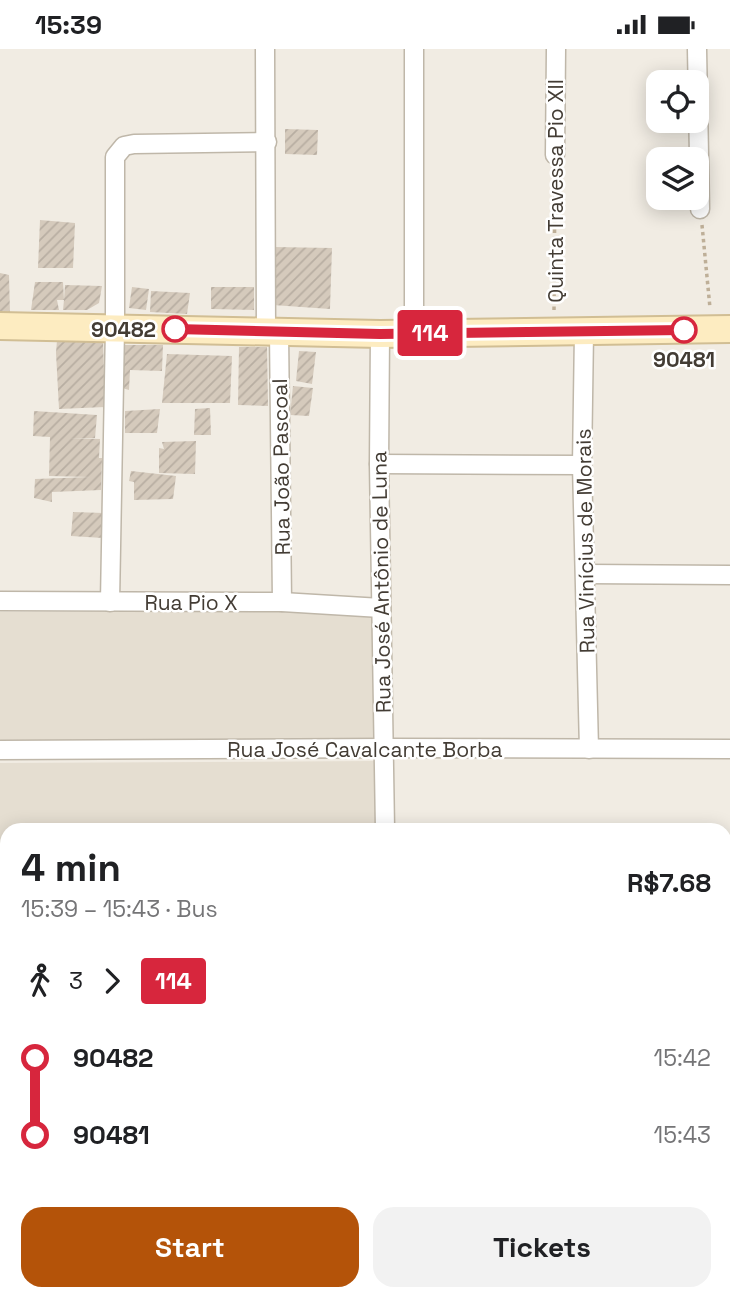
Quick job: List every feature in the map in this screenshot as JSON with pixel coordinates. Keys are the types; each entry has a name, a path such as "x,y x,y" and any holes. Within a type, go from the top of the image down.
{"street":[{"name":"Rua João Pascoal","path":"265,49 282,602"},
{"path":"414,334 415,49"},
{"name":"Quinta Travessa Pio XII","path":"555,155 556,49"},
{"path":"697,49 699,147"},
{"path":"110,602 115,327 114,165 119,151 134,144 267,142"},
{"path":"0,326 380,334 720,329"},
{"name":"Rua Vinícius de Morais","path":"584,332 582,465 589,749"},
{"name":"Rua José Antônio de Luna","path":"380,334 385,823"},
{"path":"380,464 582,465"},
{"path":"586,574 730,575"},
{"name":"Rua Pio X","path":"0,601 282,602 381,608"},
{"name":"Rua José Cavalcante Borba","path":"0,750 730,749"}],"path":[{"name":"Quinta Travessa Pio XII","path":"554,333 555,155"},
{"path":"701,210 710,297 720,329"}],"shaded area":[{"path":"0,612 374,612 374,740 0,741"},
{"path":"376,761 376,823 0,823 0,763"}],"building":[{"path":"285,129 318,130 317,155 285,154"},
{"path":"40,220 75,223 73,268 38,268"},
{"path":"274,247 332,248 330,309 273,305"},
{"path":"0,273 9,275 10,314 0,313"},
{"path":"35,282 63,282 64,300 57,300 59,310 31,310"},
{"path":"65,285 102,286 99,303 87,310 63,310"},
{"path":"132,287 149,289 146,310 129,308"},
{"path":"211,287 254,287 254,310 211,309"},
{"path":"151,291 190,293 187,314 150,312"},
{"path":"57,340 103,340 105,407 59,409"},
{"path":"121,345 163,345 162,371 130,370 129,390 122,388"},
{"path":"239,347 267,347 268,406 238,405"},
{"path":"299,351 316,352 312,384 296,381"},
{"path":"167,354 232,356 230,403 162,403"},
{"path":"293,386 313,388 309,416 290,415"},
{"path":"210,408 211,435 194,435 195,409"},
{"path":"160,409 157,433 125,433 125,411"},
{"path":"34,411 97,415 95,438 70,438 100,439 101,490 52,492 52,502 34,498 35,479 90,477 49,476 50,437 33,436"},
{"path":"196,441 195,474 159,473 159,448 164,449 162,442"},
{"path":"131,471 176,476 173,499 134,500 134,482 129,481"},
{"path":"73,512 104,513 103,538 71,536"}],"bus line":[{"name":"114","path":"175,329 380,334 684,330"}],"place":[{"name":"90482","path":"175,329"},
{"name":"90481","path":"684,330"}]}
